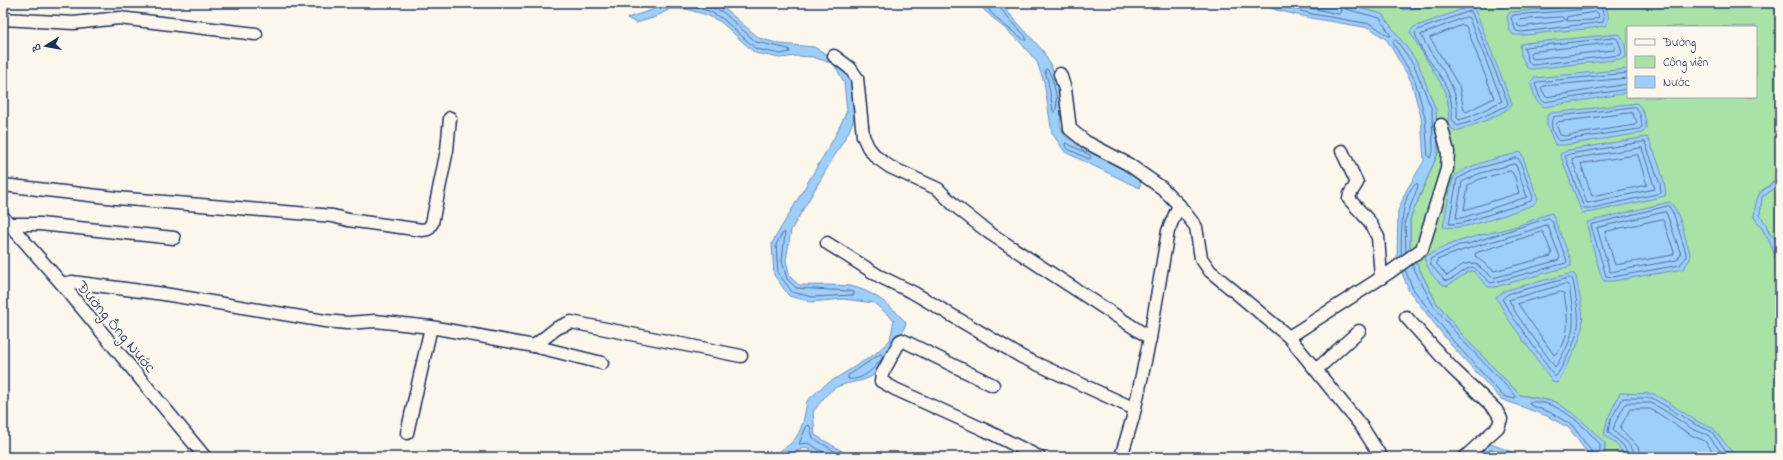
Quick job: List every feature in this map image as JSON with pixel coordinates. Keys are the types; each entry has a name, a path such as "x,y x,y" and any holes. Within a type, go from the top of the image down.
{"street":[{"path":"3,19 74,23 124,18 256,34"},
{"path":"834,56 850,68 857,78 863,136 868,147 876,157 890,167 938,189 954,205 988,232 1150,338"},
{"path":"1060,74 1065,89 1070,129 1086,142 1128,164 1162,188 1180,205 1196,227 1201,258 1210,271 1289,337 1362,427 1381,457"},
{"path":"3,185 116,198 333,216 348,220 422,230 428,229 432,223 447,150 450,118"},
{"path":"1289,337 1417,254 1422,249 1447,169 1448,152 1441,125"},
{"path":"1342,151 1357,183 1357,186 1350,194 1349,199 1369,221 1378,237 1385,275"},
{"path":"1121,457 1135,410 1150,338 1168,231 1180,205"},
{"path":"6,221 174,238"},
{"name":"Đường Ống Nước","path":"6,221 62,284 205,457"},
{"path":"827,243 879,276 914,293 1022,357 1135,410"},
{"path":"62,284 72,282 164,294 325,321 347,323 375,321 431,327 534,346 602,363"},
{"path":"1406,318 1452,368 1496,410 1501,419 1498,427 1465,457"},
{"path":"534,346 557,328 571,322 740,356"},
{"path":"407,433 431,327"},
{"path":"1316,370 1359,331"},
{"path":"993,385 902,340 900,341 882,374 881,381 894,389 985,430 1039,457"}],"green space":[{"path":"1341,3 1780,3 1780,177 1760,192 1754,217 1772,246 1778,272 1780,274 1780,457 1604,457 1605,443 1556,402 1520,395 1464,337 1436,302 1410,250 1410,219 1438,153 1418,63"},
{"path":"1780,185 1780,253 1774,237 1769,233 1766,224 1760,216 1762,197"}],"water":[{"path":"663,3 712,3 725,9 759,38 780,44 814,47 838,61 855,80 857,111 849,131 791,230 786,260 790,277 799,285 843,285 857,288 873,295 888,305 906,323 901,336 888,359 877,372 864,380 843,385 831,390 813,412 815,435 852,457 823,457 806,447 797,451 791,457 766,457 785,448 797,436 803,422 807,401 822,387 875,354 890,340 894,320 874,303 843,299 811,302 789,296 774,275 772,243 834,138 847,111 844,82 834,64 813,57 796,56 780,58 755,53 721,22 707,15 686,9 670,9 653,18 636,23 627,18 652,10"},
{"path":"981,3 1000,3 1043,51 1058,80 1061,107 1060,125 1065,136 1142,180 1139,188 1065,152 1052,133 1044,82 1037,62 1020,42 984,10"},
{"path":"1264,3 1341,3 1382,14 1418,63 1436,110 1438,153 1410,219 1410,251 1436,302 1464,337 1520,395 1556,402 1578,417 1605,443 1604,457 1586,457 1588,454 1569,428 1547,416 1501,399 1451,345 1409,291 1397,260 1398,211 1406,191 1424,161 1421,117 1411,81 1387,40 1370,28 1311,18 1276,10"},
{"path":"1397,3 1430,3 1423,7 1403,10"},
{"path":"1603,4 1608,14 1607,25 1586,29 1513,35 1510,31 1507,17 1510,12"},
{"path":"1471,6 1475,10 1512,104 1502,113 1456,131 1451,128 1448,120 1449,109 1446,92 1410,32 1414,27"},
{"path":"1619,34 1624,41 1625,48 1626,57 1622,59 1532,69 1527,68 1521,55 1520,45 1525,43"},
{"path":"1627,69 1627,93 1544,107 1536,100 1530,82 1534,78"},
{"path":"1637,103 1643,112 1646,122 1646,129 1642,133 1565,145 1555,145 1547,125 1547,115 1551,113"},
{"path":"1647,137 1653,149 1662,176 1665,196 1593,212 1582,213 1560,154 1569,150"},
{"path":"1521,152 1538,199 1533,205 1475,224 1453,228 1443,227 1453,179 1457,174 1473,166"},
{"path":"1780,177 1780,185 1762,197 1760,215 1766,224 1769,233 1774,237 1780,253 1780,274 1778,272 1772,246 1754,217 1755,207 1759,195"},
{"path":"1669,202 1673,205 1679,217 1690,253 1690,259 1683,269 1613,281 1604,281 1594,252 1587,222"},
{"path":"1552,213 1571,260 1571,266 1495,287 1488,287 1473,271 1468,272 1447,286 1436,279 1430,271 1424,258 1457,242 1517,226"},
{"path":"1574,274 1576,277 1583,320 1580,339 1557,383 1553,382 1509,320 1496,297 1506,290"},
{"path":"1620,393 1654,394 1698,422 1713,428 1736,457 1627,457 1616,444 1604,435 1607,420"},
{"path":"1491,444 1525,457 1470,457"}]}
